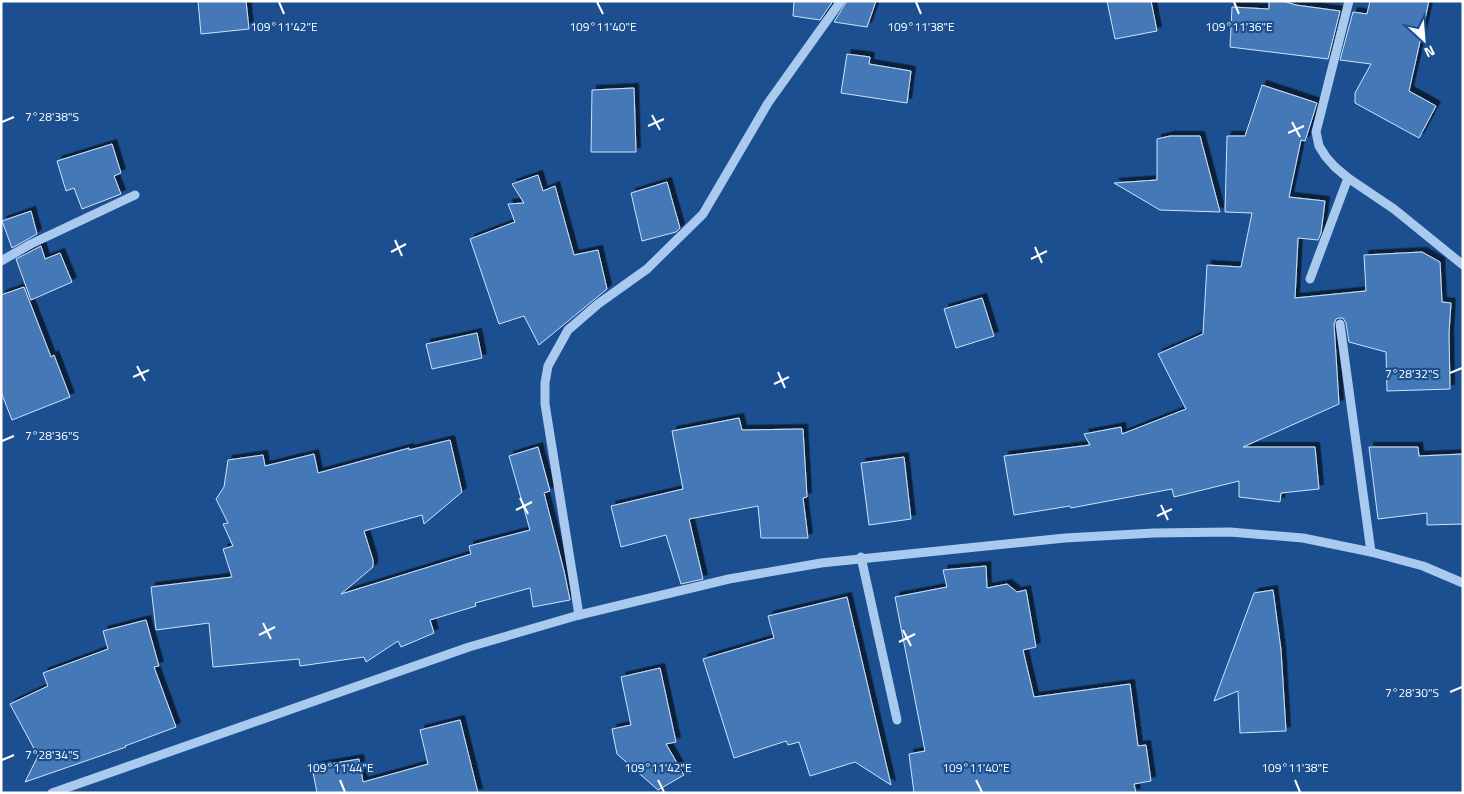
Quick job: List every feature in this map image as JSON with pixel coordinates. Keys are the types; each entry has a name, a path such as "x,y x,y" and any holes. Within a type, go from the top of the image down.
{"street":[{"path":"579,615 545,404 545,383 548,366 568,330 598,304 647,268 703,214 768,103 841,1"},
{"path":"1349,1 1316,132 1319,146 1326,157 1348,178 1394,209 1463,265"},
{"path":"1310,279 1348,178"},
{"path":"1,261 30,244 135,195"},
{"path":"1340,324 1371,552"},
{"path":"52,793 370,680 469,647 579,615 729,579 821,563 1065,538 1154,533 1230,532 1303,538 1371,552 1423,566 1463,583"},
{"path":"861,558 898,720"}],"building":[{"path":"198,1 246,1 249,29 201,34"},
{"path":"794,1 833,1 820,20 793,16"},
{"path":"847,1 876,1 867,27 834,22"},
{"path":"1107,1 1151,1 1157,31 1115,39"},
{"path":"1269,1 1283,1 1296,5 1340,11 1328,59 1230,47 1232,7 1269,9"},
{"path":"1370,1 1429,1 1409,91 1436,106 1419,138 1355,103 1355,93 1371,64 1340,60 1353,12 1367,14"},
{"path":"847,54 870,57 869,64 911,71 907,103 841,93"},
{"path":"1262,85 1317,103 1305,141 1301,140 1289,197 1325,201 1321,233 1318,240 1298,238 1295,298 1366,291 1364,255 1422,252 1440,262 1442,302 1451,303 1449,333 1450,389 1387,391 1386,352 1349,342 1346,323 1343,318 1339,318 1336,319 1334,324 1339,404 1243,447 1315,447 1319,489 1281,493 1280,502 1239,497 1239,481 1174,497 1172,489 1071,508 1070,506 1014,515 1004,456 1090,445 1084,434 1121,427 1122,434 1186,409 1158,354 1203,334 1207,265 1241,267 1252,213 1225,212 1227,136 1245,136"},
{"path":"634,88 636,152 591,152 592,90"},
{"path":"1170,136 1200,136 1220,212 1160,210 1114,183 1157,180 1157,139"},
{"path":"112,144 121,173 114,176 121,194 82,209 74,188 66,191 57,161"},
{"path":"538,175 543,191 555,186 574,255 598,250 607,289 539,345 524,316 499,324 470,239 515,222 508,204 524,203 512,184"},
{"path":"667,182 680,228 676,232 642,241 631,193"},
{"path":"31,211 37,234 12,248 2,221"},
{"path":"41,246 45,259 60,253 72,282 31,300 16,259"},
{"path":"24,287 51,357 54,355 70,397 12,420 1,392 1,295"},
{"path":"982,298 994,336 956,348 944,309"},
{"path":"477,333 482,358 432,369 426,344"},
{"path":"739,418 742,430 803,429 807,497 803,498 808,538 761,538 758,506 689,519 703,579 681,584 666,535 621,547 611,506 683,489 672,431"},
{"path":"450,440 462,492 424,524 422,515 364,531 373,560 373,567 341,594 471,554 469,546 530,530 509,456 538,447 550,491 544,493 570,600 533,607 530,588 475,603 476,606 430,620 434,633 401,647 398,641 366,662 364,657 300,666 299,659 213,667 209,623 156,630 151,587 232,577 223,549 233,546 223,524 228,523 216,499 224,487 228,460 263,455 265,466 314,454 318,473 409,448 409,450"},
{"path":"1369,447 1418,447 1419,456 1463,454 1463,524 1427,525 1427,513 1378,519"},
{"path":"904,457 911,519 869,525 861,463"},
{"path":"986,566 987,588 1007,584 1017,592 1026,590 1036,647 1023,650 1034,697 1130,684 1138,746 1146,745 1151,781 1134,784 1136,793 914,793 909,754 925,751 895,597 947,587 943,570"},
{"path":"1273,590 1281,650 1286,731 1240,733 1238,691 1214,701 1254,593"},
{"path":"847,597 891,785 855,762 810,776 799,742 788,745 786,741 734,758 703,659 774,638 768,616"},
{"path":"146,620 159,666 154,667 176,727 126,747 25,782 38,756 10,704 48,686 43,673 108,649 103,631"},
{"path":"660,668 676,742 666,744 684,775 658,790 617,754 612,729 631,725 621,677"},
{"path":"460,720 478,793 317,793 312,767 359,759 363,782 428,764 420,730"}]}
